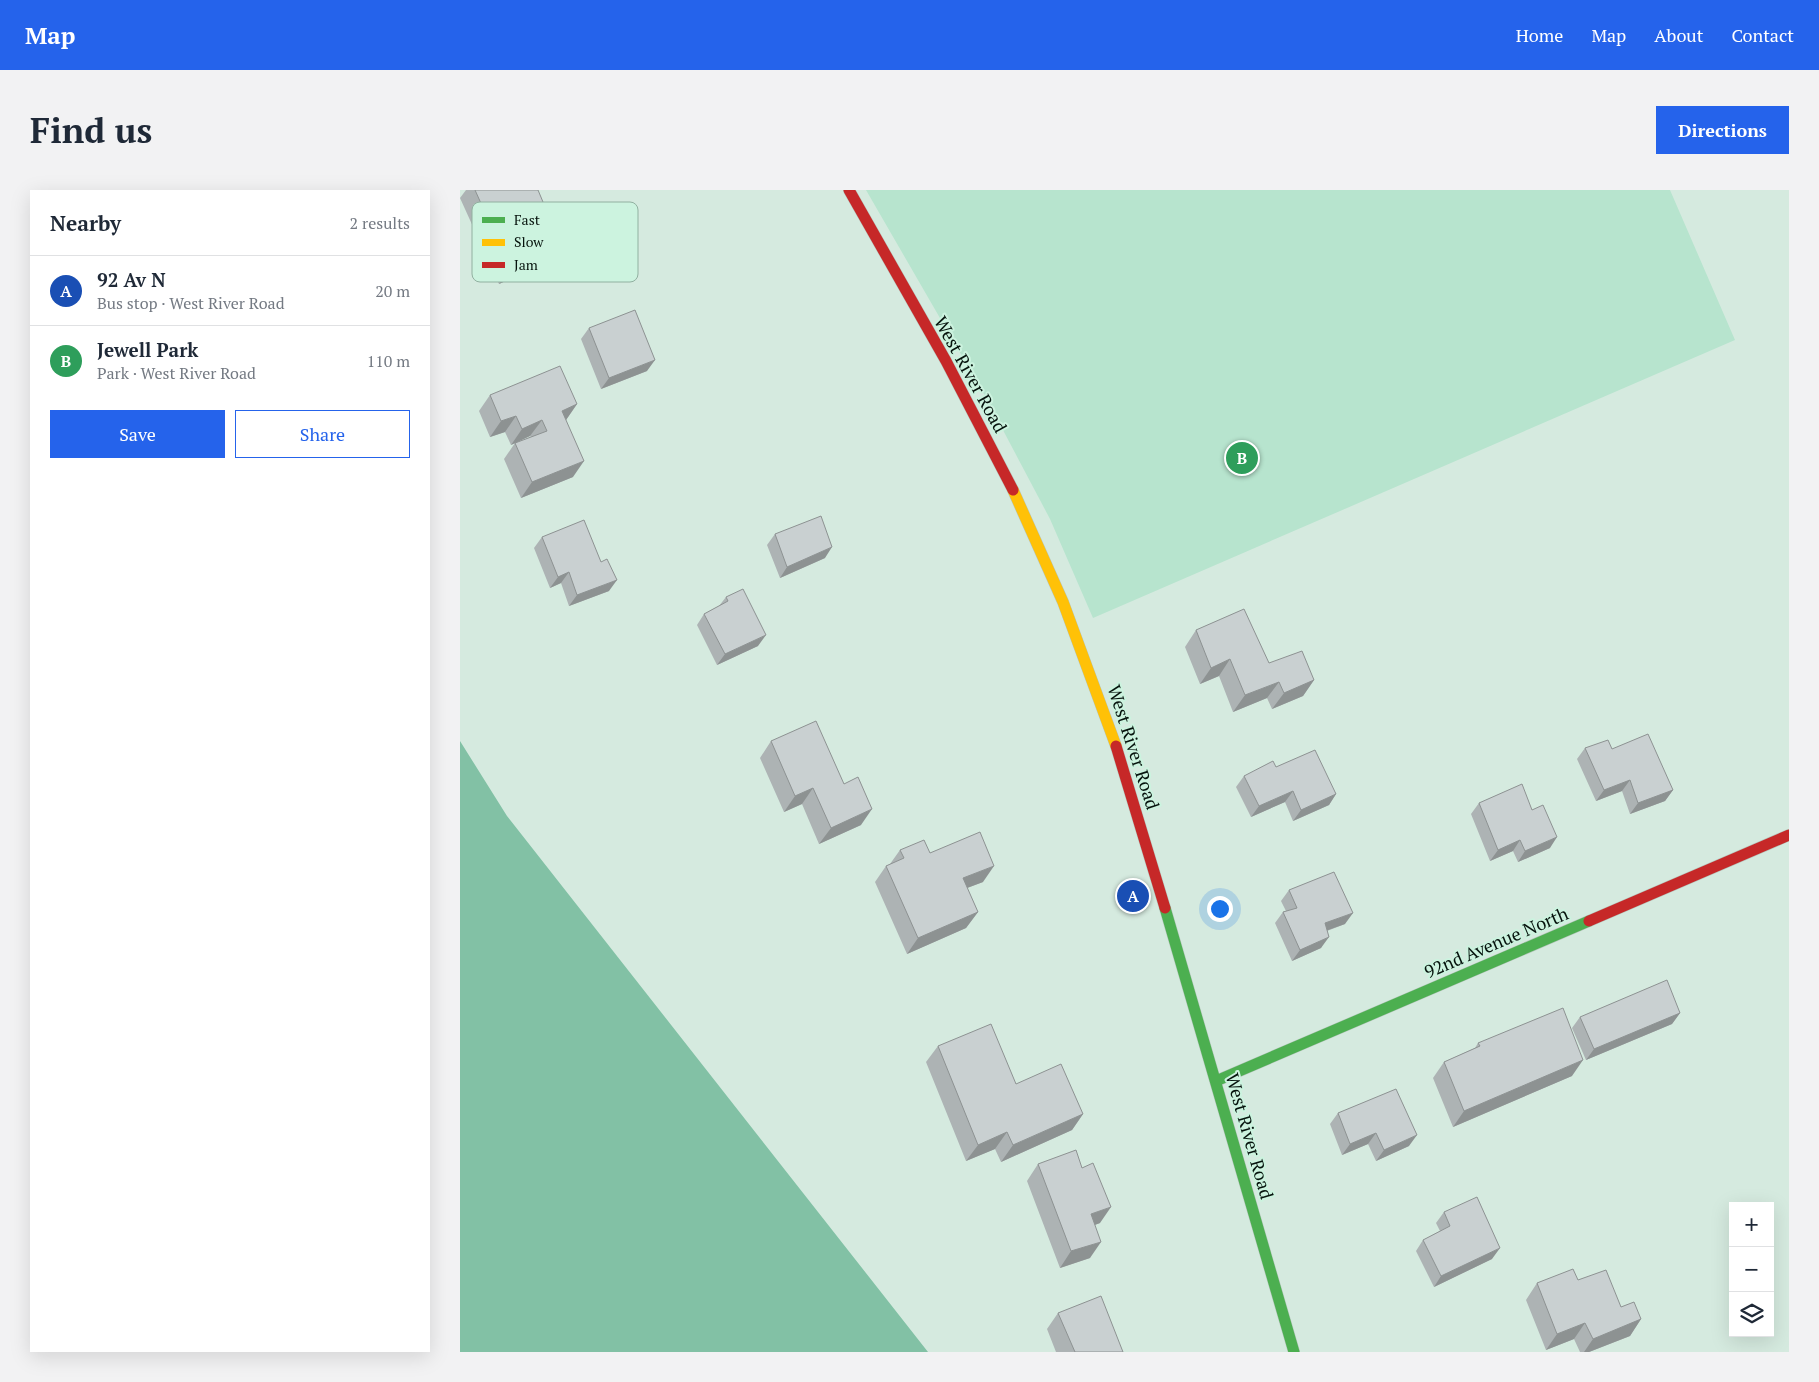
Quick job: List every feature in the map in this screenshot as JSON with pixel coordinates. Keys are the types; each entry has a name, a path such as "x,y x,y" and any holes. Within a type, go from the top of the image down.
{"street":[{"name":"West River Road","path":"849,190 995,455 1034,534 1071,621 1118,750 1294,1352"},
{"name":"92nd Avenue North","path":"1216,1081 1789,836"}],"shaded area":[{"path":"866,190 1670,190 1735,340 1093,618 1050,519 985,396"},
{"path":"460,741 507,816 928,1352 460,1352"}],"building":[{"path":"475,190 538,190 543,202 480,202"},
{"path":"635,310 655,360 609,378 589,328"},
{"path":"560,366 577,404 562,411 584,461 532,482 515,443 547,431 542,420 522,429 516,416 501,421 490,395"},
{"path":"821,516 832,547 787,567 775,534"},
{"path":"584,520 601,562 607,559 617,580 577,595 569,572 558,577 542,537"},
{"path":"743,589 766,635 725,654 704,614 728,601 726,597"},
{"path":"1244,609 1269,663 1302,651 1314,680 1284,693 1279,682 1245,695 1230,659 1211,668 1196,630"},
{"path":"816,721 844,784 858,777 872,809 831,828 813,788 795,796 771,741"},
{"path":"1648,734 1673,790 1638,803 1630,780 1604,790 1585,748 1608,740 1612,749"},
{"path":"1315,750 1336,794 1301,810 1293,791 1259,806 1244,776 1273,761 1276,767"},
{"path":"1522,784 1532,810 1543,805 1557,837 1525,851 1520,840 1498,850 1479,803"},
{"path":"980,832 994,866 963,878 978,912 918,938 886,866 904,858 900,850 924,840 930,853"},
{"path":"1334,872 1353,913 1325,923 1329,937 1300,950 1283,912 1297,908 1289,890"},
{"path":"1667,980 1680,1013 1594,1049 1580,1017"},
{"path":"1563,1008 1583,1060 1464,1111 1444,1062 1480,1046 1478,1043"},
{"path":"991,1024 1016,1084 1061,1064 1083,1114 1013,1145 1007,1132 978,1145 938,1046"},
{"path":"1396,1089 1417,1135 1384,1150 1376,1133 1350,1144 1338,1113"},
{"path":"1076,1150 1082,1168 1093,1163 1111,1207 1091,1214 1101,1242 1071,1251 1038,1164"},
{"path":"1477,1197 1500,1248 1441,1276 1423,1240 1450,1226 1444,1212"},
{"path":"1573,1269 1578,1280 1606,1270 1621,1307 1634,1302 1641,1319 1593,1339 1585,1323 1557,1334 1537,1283"},
{"path":"1101,1296 1123,1352 1075,1352 1058,1313"}],"traffic: fast":[{"path":"1165,908 1294,1352"},
{"path":"1216,1081 1589,921"}],"traffic: slow":[{"path":"1013,490 1063,602 1116,746"}],"traffic: jam":[{"path":"849,190 946,361 1013,490"},
{"path":"1116,746 1165,908"},
{"path":"1589,921 1789,835"}],"place":[{"name":"Jewell Park","path":"1242,458"},
{"name":"92 Av N","path":"1133,896"}]}
